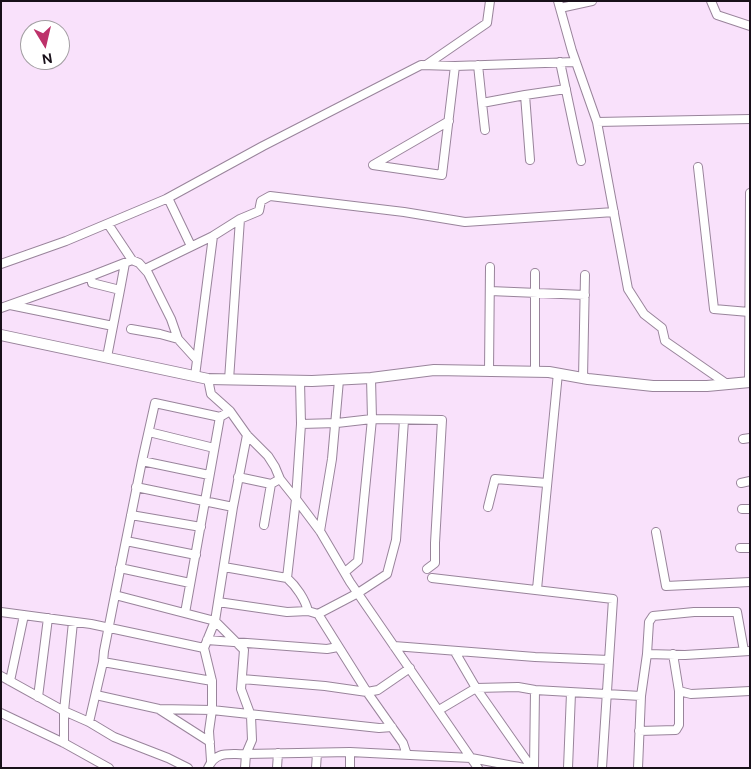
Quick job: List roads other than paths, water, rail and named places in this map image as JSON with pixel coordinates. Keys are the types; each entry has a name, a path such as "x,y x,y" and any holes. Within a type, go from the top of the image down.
{"street":[{"path":"426,65 487,24 490,1"},
{"path":"592,1 559,5 596,122 628,289 644,314 662,328 666,341 727,384"},
{"path":"711,1 717,15 750,26"},
{"path":"560,62 581,161"},
{"path":"1,264 66,241 168,198 263,146 421,65 455,66 576,62"},
{"path":"478,65 485,130"},
{"path":"449,121 373,165 442,174 449,121 455,66"},
{"path":"482,103 566,89"},
{"path":"525,95 530,160"},
{"path":"596,122 750,119"},
{"path":"698,166 714,310 749,312"},
{"path":"1,336 208,379 340,380 434,370 558,373 583,378 653,386 707,386 749,382 750,193"},
{"path":"145,269 213,236 240,218 259,211 261,201 270,196 404,212 465,222 614,212"},
{"path":"168,198 191,246"},
{"path":"229,380 240,218"},
{"path":"107,357 120,290 129,261 108,224"},
{"path":"195,376 213,236"},
{"path":"5,306 129,261 140,263 148,273 171,319 178,339 197,360"},
{"path":"489,371 490,267"},
{"path":"535,273 535,372"},
{"path":"583,378 585,275"},
{"path":"91,276 92,283 120,290"},
{"path":"490,291 585,295"},
{"path":"5,306 113,326"},
{"path":"130,329 178,339"},
{"path":"538,589 558,373"},
{"path":"344,572 358,561 372,419 371,378"},
{"path":"208,379 211,394 230,411 247,435 268,456 280,479 320,531 344,572 478,768"},
{"path":"320,531 337,423 340,380"},
{"path":"287,578 296,499 301,424 300,381"},
{"path":"89,722 104,662 108,628 155,403 220,417 230,411"},
{"path":"185,613 220,417"},
{"path":"301,424 337,423 372,419 442,420 434,543 435,563 427,569"},
{"path":"318,614 358,593 387,574 396,540 404,420"},
{"path":"149,432 214,448"},
{"path":"210,764 209,731 212,710 212,681 206,644 215,621 238,477 247,435"},
{"path":"142,461 209,475"},
{"path":"238,477 271,484 280,479"},
{"path":"488,507 495,479 548,483"},
{"path":"741,483 750,481"},
{"path":"264,525 271,484"},
{"path":"136,487 233,507"},
{"path":"132,515 201,528"},
{"path":"656,532 666,586 750,582"},
{"path":"126,540 196,554"},
{"path":"740,548 750,548"},
{"path":"120,568 190,583"},
{"path":"224,568 287,578 292,582 306,603 308,611"},
{"path":"432,578 613,599 602,768"},
{"path":"115,595 215,621 244,650 241,689 251,716 252,740 246,754 245,768"},
{"path":"218,602 287,612 308,611 318,614 367,692 403,743 407,755"},
{"path":"1,612 206,644 236,642 327,649 338,647"},
{"path":"638,768 641,696 648,654 649,622 653,616 694,612 737,612 747,651 648,654"},
{"path":"10,681 24,615"},
{"path":"38,697 41,661 48,618"},
{"path":"64,743 64,711 73,622"},
{"path":"394,646 535,658 609,660"},
{"path":"455,652 476,688 533,768"},
{"path":"639,730 676,730 679,725 678,691 673,654"},
{"path":"104,662 212,681"},
{"path":"242,679 325,686 367,692 378,690 410,668"},
{"path":"1,676 114,737 188,768"},
{"path":"439,710 476,688 518,687 571,693 641,696"},
{"path":"533,768 535,690"},
{"path":"678,691 691,694 750,691"},
{"path":"568,768 571,693"},
{"path":"96,695 159,709 212,710 251,716 379,728 392,727"},
{"path":"159,709 210,742"},
{"path":"1,713 64,743 109,768"},
{"path":"210,764 218,755 350,752 471,758 524,768"},
{"path":"350,752 350,768"},
{"path":"277,768 278,753"},
{"path":"316,768 317,753"}]}
